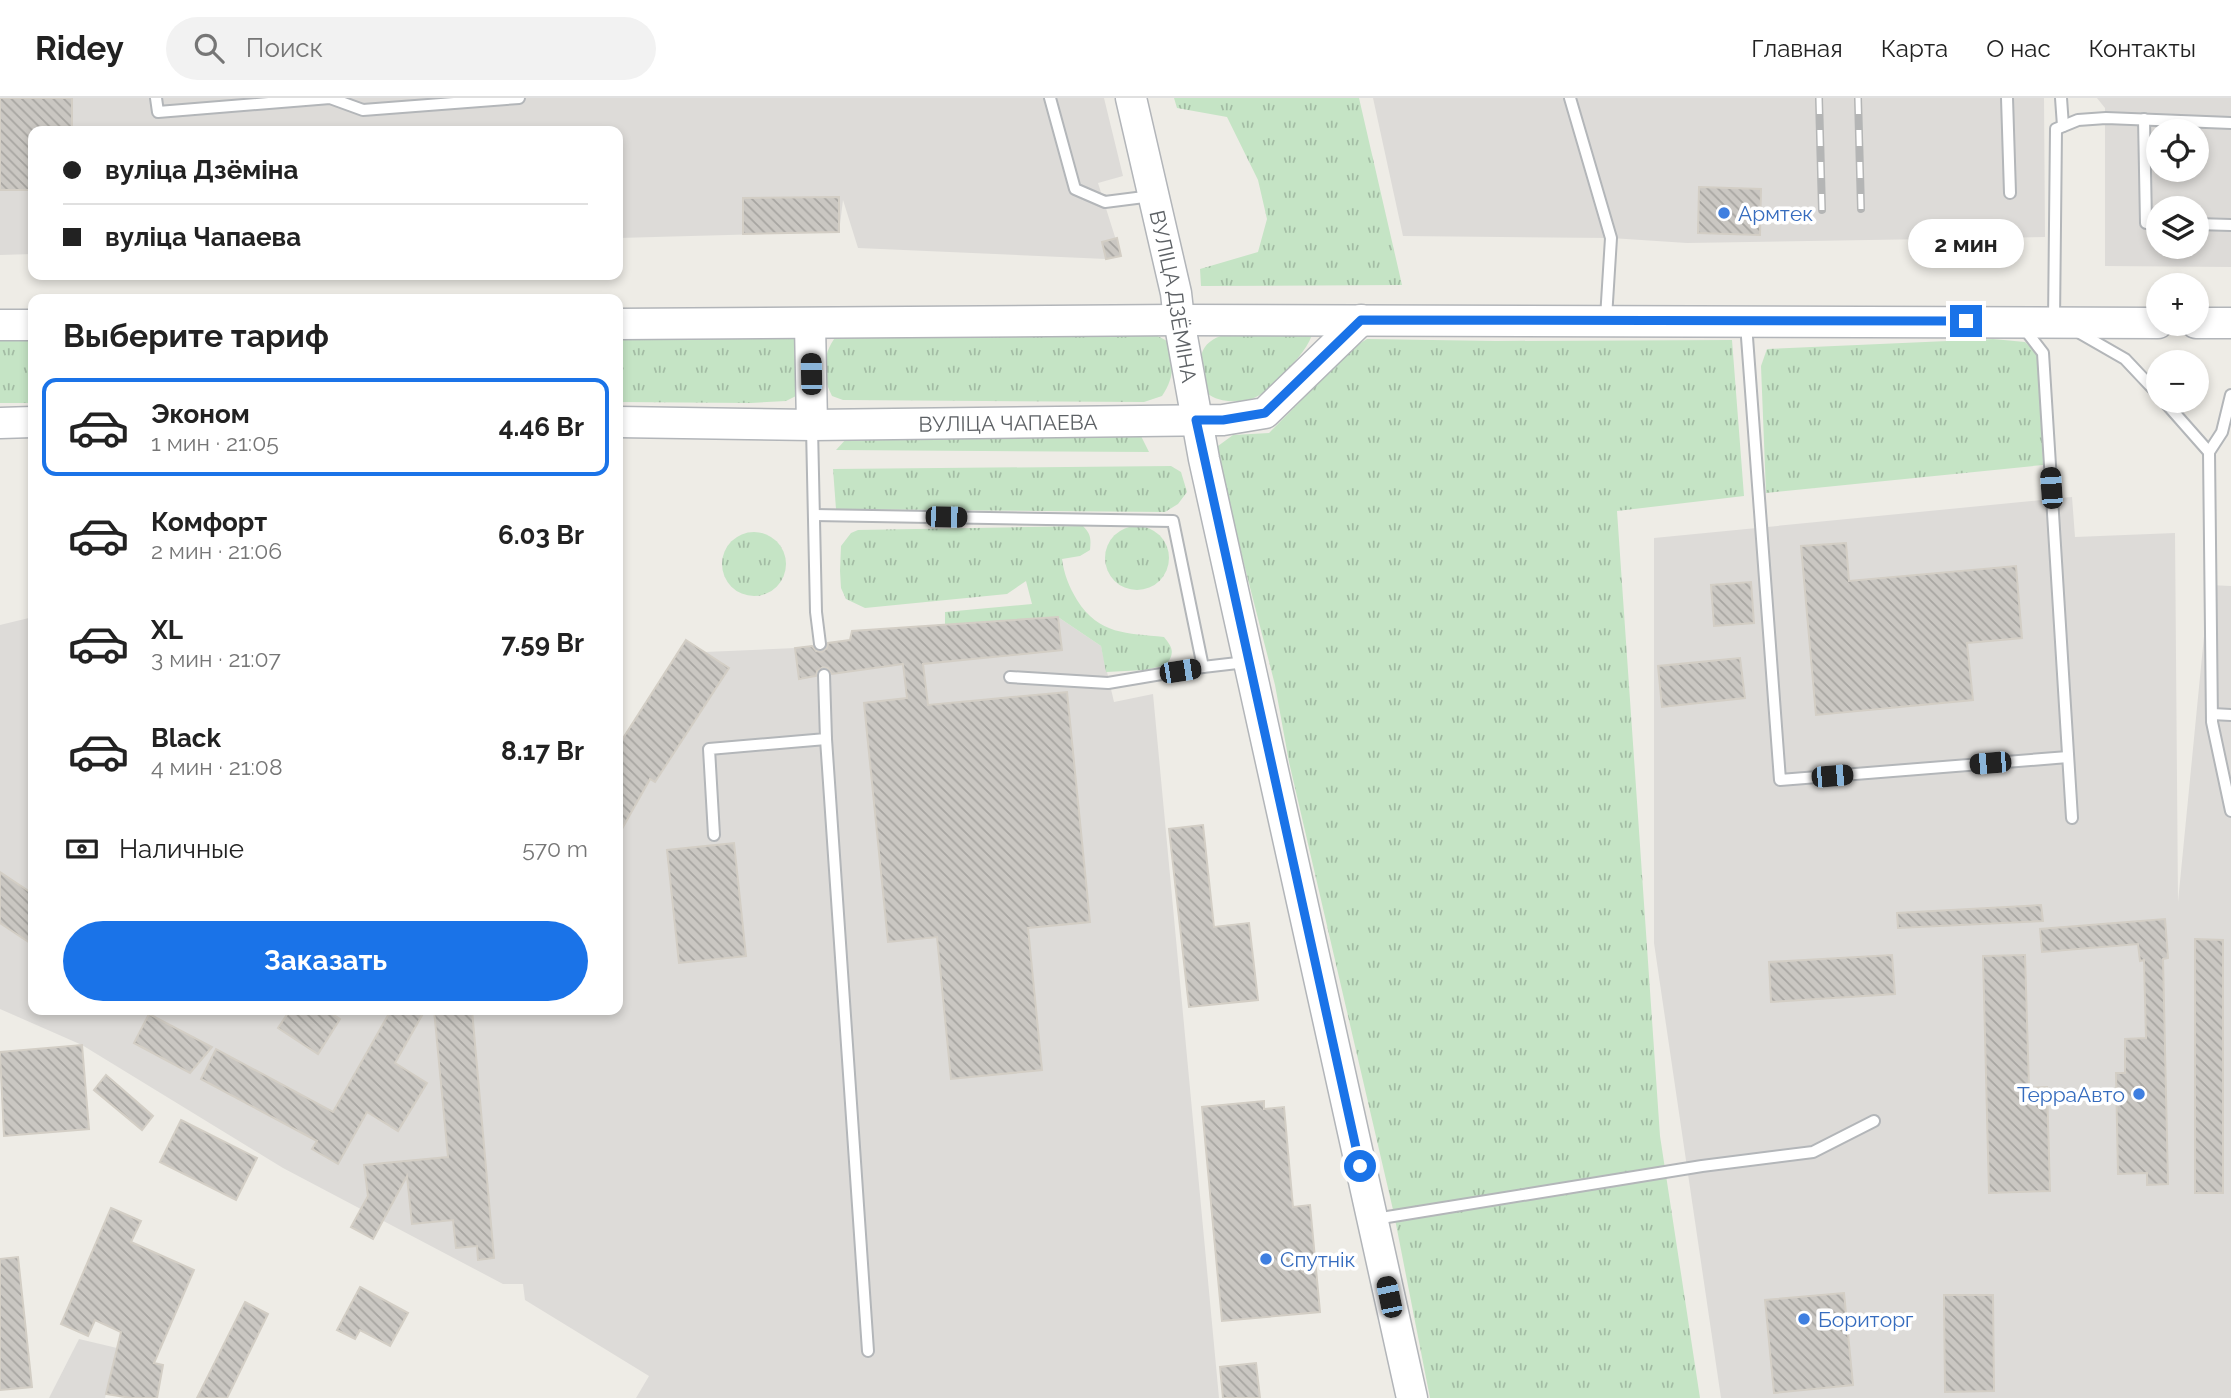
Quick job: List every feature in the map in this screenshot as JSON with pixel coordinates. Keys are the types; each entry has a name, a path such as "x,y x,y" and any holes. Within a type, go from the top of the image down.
{"main road":[{"name":"ВУЛІЦА ДЗЁМІНА","path":"1131,98 1177,293 1196,420 1248,662 1412,1398"},
{"path":"623,324 1179,320 2146,323"},
{"name":"ВУЛІЦА ЧАПАЕВА","path":"623,422 812,425 1223,420 1265,413 1361,320"},
{"path":"2209,323 2231,323"},
{"path":"810,324 812,425"},
{"path":"0,325 28,325"},
{"path":"0,422 28,422"}],"lane":[{"path":"156,98 158,112 245,102 330,98 363,110 426,102 519,98"},
{"path":"1050,98 1075,189 1105,202 1155,195"},
{"path":"1570,98 1611,238 1605,321"},
{"path":"2007,98 2010,193"},
{"path":"2061,98 2063,126"},
{"path":"2146,381 2125,359 2053,321 2056,129 2078,120 2106,118 2231,123"},
{"path":"2144,119 2146,223"},
{"path":"2209,224 2231,225"},
{"path":"1746,321 1780,780 2068,757"},
{"path":"2020,321 2043,353 2072,818"},
{"path":"2231,395 2222,432 2209,452 2212,714 2231,811"},
{"path":"2175,413 2209,452"},
{"path":"812,425 816,612 820,645"},
{"path":"814,515 1173,521 1203,667"},
{"path":"1010,677 1108,683 1248,662"},
{"path":"824,675 826,739 868,1352"},
{"path":"2212,714 2231,715"},
{"path":"715,835 709,749 826,739"},
{"path":"1372,1219 1702,1166 1813,1152 1874,1121"}],"shaded area":[{"path":"0,98 1104,98 1123,176 1098,183 1121,256 1106,259 858,248 843,200 839,232 623,238 623,126 28,126 28,254 0,255"},
{"path":"1373,98 2044,98 2045,237 1687,243 1611,238 1403,236"},
{"path":"2097,98 2231,98 2231,267 2105,266 2105,108"},
{"path":"2072,497 2075,537 2175,533 2178,902 2209,585 2231,586 2231,1398 1721,1398 1654,943 1654,538"},
{"path":"1058,617 1101,646 1114,702 1153,694 1219,1398 636,1398 649,1376 525,1300 523,1284 503,1284 283,1168 82,1045 0,1009 0,625 28,618 28,1015 623,1015 623,738 686,640 705,652 795,648 850,640 852,631"},
{"path":"79,1339 117,1348 105,1398 49,1398"}],"green space":[{"path":"1174,98 1359,98 1402,285 1201,286 1200,269 1258,252 1267,219 1258,180 1227,117 1177,108"},
{"path":"1234,332 1312,335 1298,358 1264,392 1248,400 1229,401 1217,399 1205,391 1201,356 1212,340"},
{"path":"1154,334 1167,341 1172,363 1171,376 1162,396 1144,402 843,400 832,396 826,380 826,357 837,335"},
{"path":"788,335 799,340 798,395 786,401 751,403 623,402 623,336"},
{"path":"28,336 28,403 0,403 0,337"},
{"path":"1367,339 1732,340 1744,496 1617,511 1660,1136 1700,1398 1430,1398 1394,1214 1289,762 1275,685 1219,466 1218,446 1233,435 1269,433 1354,347"},
{"path":"1993,339 2025,342 2039,355 2043,465 1766,493 1761,366 1767,349"},
{"path":"1140,434 1149,452 836,450 848,437"},
{"path":"1171,466 1181,472 1187,492 1178,504 1165,512 836,509 833,469"},
{"path":"1083,526 1090,537 1090,550 1080,556 1062,559 1067,580 1077,600 1104,626 1126,633 1164,637 1172,651 1166,665 1145,670 1106,672 1101,646 1058,617 945,625 945,612 1032,604 1026,581 1007,594 865,608 846,599 841,588 841,546 851,533 858,530"},
{"path":"1131,526 1143,526 1160,535 1167,546 1167,570 1160,581 1143,590 1131,590 1119,585 1110,576 1105,564 1105,552 1110,540 1119,531"},
{"path":"748,532 760,532 777,541 784,552 784,576 777,587 760,596 748,596 736,591 727,582 722,570 722,558 727,546 736,537"}],"building":[{"path":"0,98 72,98 72,126 28,126 28,190 0,190"},
{"path":"1699,187 1761,189 1760,235 1698,233"},
{"path":"839,197 839,232 743,234 743,198"},
{"path":"1117,238 1121,256 1106,259 1102,242"},
{"path":"1846,543 1849,581 2016,566 2022,638 1967,643 1973,700 1816,715 1801,546"},
{"path":"1751,582 1754,623 1714,626 1711,585"},
{"path":"1058,617 1062,650 923,664 928,705 1067,692 1090,922 1028,928 1042,1070 951,1079 937,937 888,942 864,703 907,698 903,664 832,674 828,668 823,667 817,671 816,676 799,679 795,648 812,646 816,651 822,652 828,643 850,640 852,631"},
{"path":"686,640 729,668 655,782 650,779 623,827 623,738"},
{"path":"1740,658 1745,698 1662,707 1658,666"},
{"path":"1203,825 1214,927 1249,923 1258,1000 1189,1007 1169,829"},
{"path":"734,843 746,956 679,963 667,850"},
{"path":"0,872 28,891 28,942 0,923"},
{"path":"2041,905 2043,921 1898,928 1897,913"},
{"path":"2165,919 2168,958 2163,959 2168,1184 2147,1185 2147,1173 2118,1174 2116,1073 2125,1073 2125,1039 2146,1038 2144,960 2140,961 2138,944 2042,952 2040,929"},
{"path":"2195,939 2223,940 2223,1193 2195,1193"},
{"path":"1892,955 1895,994 1771,1002 1769,962"},
{"path":"2025,955 2029,1088 2047,1087 2050,1191 1989,1193 1983,956"},
{"path":"151,1015 212,1047 190,1073 134,1043"},
{"path":"287,1015 334,1015 340,1019 318,1054 278,1028"},
{"path":"388,1015 422,1015 395,1063 427,1083 398,1131 367,1112 338,1164 312,1149 317,1141 201,1079 216,1049 333,1112"},
{"path":"434,1015 472,1015 494,1258 478,1260 477,1246 456,1248 453,1220 412,1224 407,1176 373,1239 351,1227 368,1196 364,1165 448,1157"},
{"path":"82,1045 89,1129 4,1136 0,1052"},
{"path":"106,1075 153,1116 142,1130 94,1090"},
{"name":"Спутнік","path":"1264,1101 1264,1109 1284,1107 1293,1207 1310,1205 1320,1312 1222,1321 1202,1107"},
{"path":"181,1120 257,1158 236,1200 160,1162"},
{"path":"111,1208 141,1221 131,1242 194,1270 154,1363 163,1365 157,1398 106,1394 121,1332 95,1320 88,1336 61,1324"},
{"path":"18,1257 32,1387 0,1390 0,1259"},
{"path":"360,1287 408,1313 390,1346 360,1330 355,1339 337,1330"},
{"path":"1844,1293 1853,1385 1774,1393 1765,1300"},
{"path":"1944,1295 1993,1295 1994,1391 1945,1392"},
{"path":"245,1302 268,1314 227,1398 197,1398"},
{"path":"1256,1363 1260,1398 1223,1398 1220,1367"}],"railway":[{"path":"1819,98 1822,210"},
{"path":"1858,98 1861,209"}],"place":[{"name":"Армтек","path":"1724,213"},
{"name":"ТерраАвто","path":"2139,1094"},
{"name":"Спутнік","path":"1266,1259"},
{"name":"Бориторг","path":"1804,1319"}],"route":[{"path":"1360,1166 1196,420 1223,420 1265,413 1361,320 1966,321"}]}
